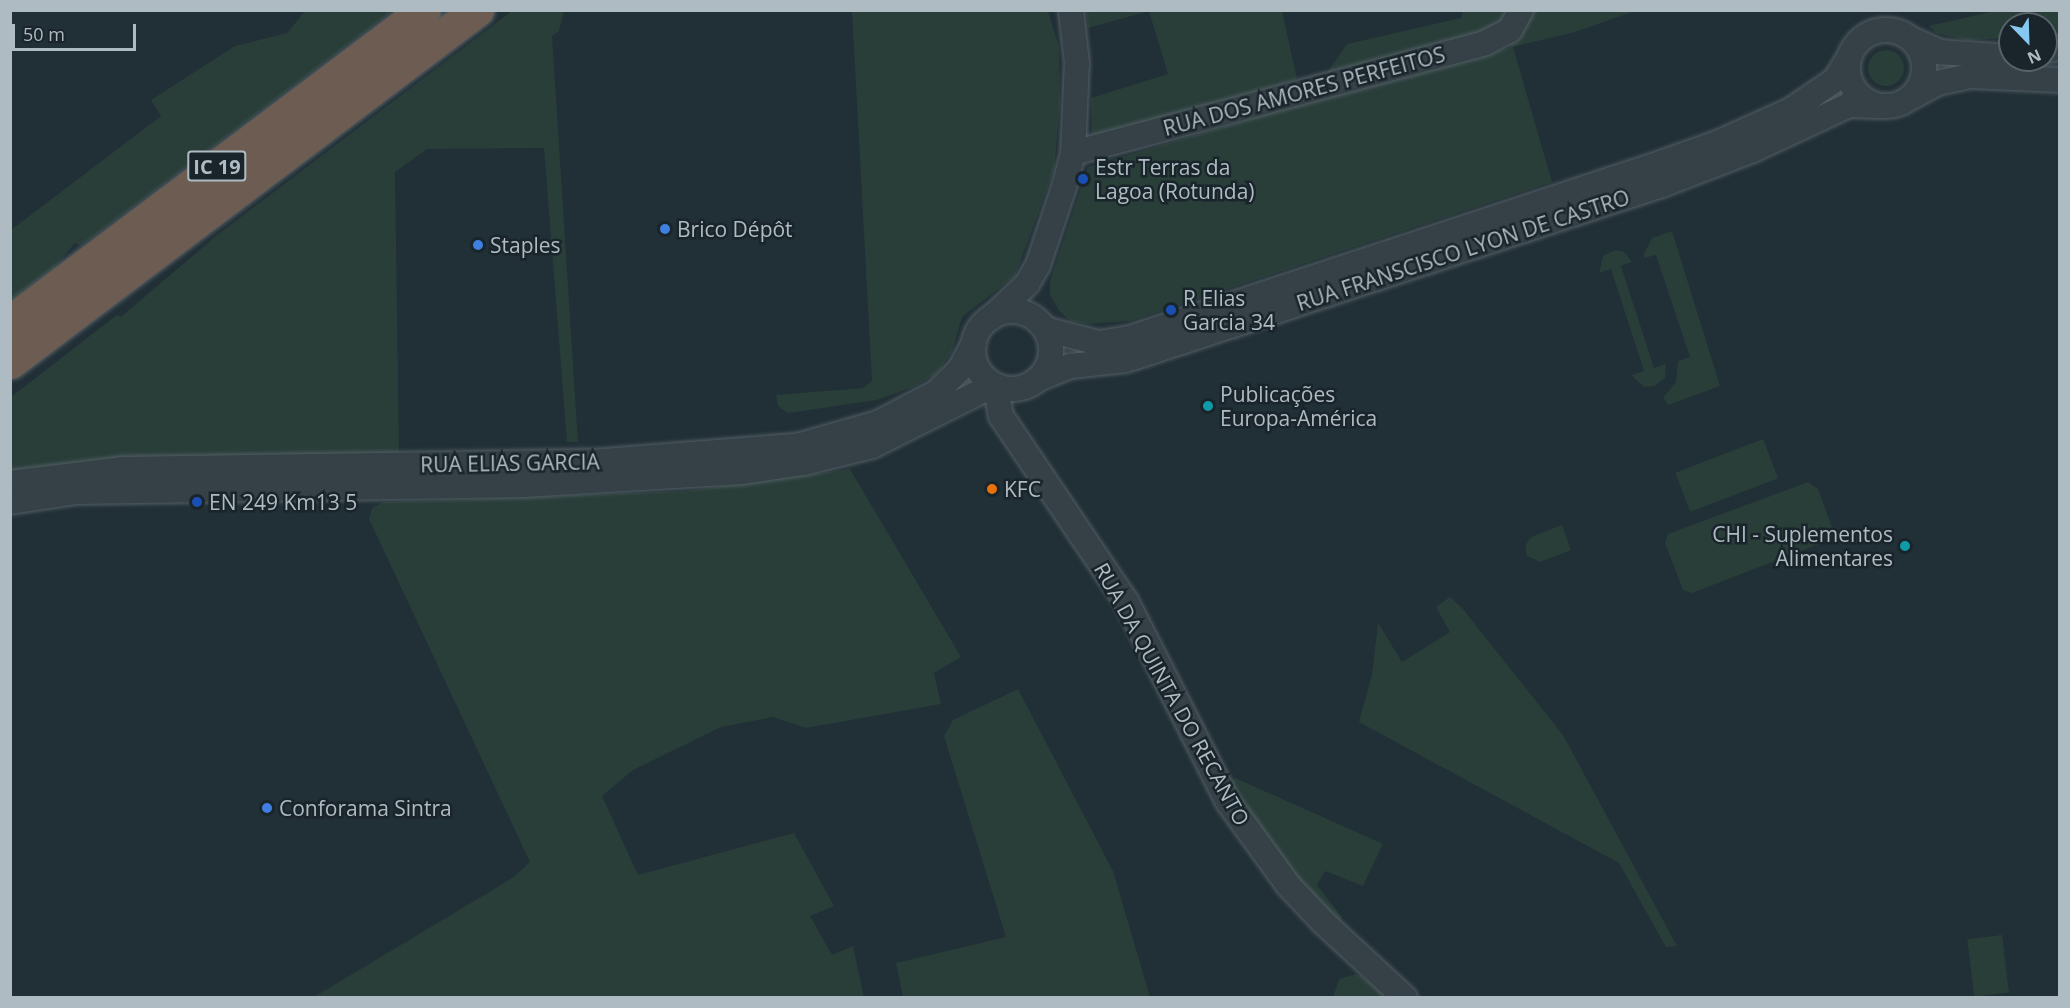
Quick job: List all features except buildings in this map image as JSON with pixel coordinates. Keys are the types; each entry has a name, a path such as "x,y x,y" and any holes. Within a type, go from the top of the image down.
{"highway":[{"name":"IC 19","path":"10,322 424,10"},
{"name":"IC 19","path":"10,362 477,10"}],"street":[{"path":"947,408 971,404 1004,422 1009,404 1029,384 1051,351 1034,299 1038,265 1073,153 1077,63 1071,10"},
{"name":"RUA DOS AMORES PERFEITOS","path":"1073,153 1485,43 1510,30 1521,10"},
{"path":"1998,56 1940,52 1901,32 1881,30 1862,38 1850,58 1848,69 1854,89 1871,103 1882,106 1910,98 1937,83 1970,76 2060,80"},
{"path":"1910,98 1917,90 1925,70 1920,49 1913,40"},
{"name":"RUA FRANSCISCO LYON DE CASTRO","path":"1044,328 1083,341 1122,340 1652,166 1720,142 1791,110 1835,80 1850,58"},
{"name":"RUA FRANSCISCO LYON DE CASTRO","path":"1029,384 1071,366 1137,356 1659,186 1753,150 1849,105 1882,106"},
{"path":"1029,384 995,385 978,370 974,343 991,318 1015,299 1038,265"},
{"path":"991,318 1021,312 1044,328"},
{"name":"RUA ELIAS GARCIA","path":"10,483 122,469 592,462 797,446 878,423 937,392 960,369 974,343"},
{"name":"RUA ELIAS GARCIA","path":"10,502 75,492 523,485 774,468 872,446 995,385"},
{"name":"RUA DA QUINTA DO RECANTO","path":"995,385 1004,422 1126,601 1202,758 1256,845 1323,922 1405,998"}],"green space":[{"path":"306,10 393,11 81,246 75,243 56,266 11,300 11,230 161,116 151,100 235,46 287,33"},
{"path":"512,11 564,11 559,31 552,36 578,442 567,442 544,148 427,149 395,172 399,454 144,457 11,473 11,397 117,315 121,317 217,235"},
{"path":"852,11 1048,11 1059,47 1060,103 1054,170 1015,276 962,317 952,352 936,374 916,386 877,400 788,413 778,406 776,395 863,388 872,381"},
{"path":"1086,11 1149,11 1088,28"},
{"path":"1149,11 1282,11 1297,79 1092,143 1091,98 1168,74"},
{"path":"1463,11 1635,11 1575,32 1513,47 1552,182 1130,321 1088,324 1071,321 1060,312 1050,295 1050,281 1088,167 1345,91 1512,47 1487,32 1327,73 1347,44 1461,18"},
{"path":"1994,11 2059,11 2058,36 2058,12 1998,12 1998,39 1967,40 1936,33 1929,26"},
{"path":"1886,50 1899,55 1904,68 1899,81 1886,86 1873,81 1868,68 1873,55"},
{"path":"1672,231 1720,386 1668,405 1663,398 1676,382 1678,361 1690,357 1656,255 1644,258 1644,254 1652,238"},
{"path":"1615,250 1624,252 1632,262 1621,266 1654,368 1666,364 1665,378 1654,386 1645,387 1632,375 1644,371 1611,269 1599,273 1603,256"},
{"path":"1763,439 1778,478 1690,512 1675,473"},
{"path":"850,469 961,657 934,673 941,704 806,728 773,717 721,727 633,770 602,796 638,875 794,833 834,906 810,916 832,955 853,946 864,997 314,997 514,877 530,862 369,519 372,508 383,502 686,491"},
{"path":"1808,482 1818,489 1833,530 1832,539 1692,593 1683,590 1665,543 1668,534"},
{"path":"1562,525 1571,550 1540,562 1527,556 1525,546 1531,537"},
{"path":"1450,597 1462,608 1563,735 1677,946 1666,947 1619,863 1359,722 1372,674 1378,623 1402,662 1450,632 1436,607"},
{"path":"1018,689 1113,871 1150,997 903,997 896,963 1006,937 944,736 953,720"},
{"path":"1235,778 1383,844 1363,886 1325,871 1317,885 1342,917 1339,923 1296,878 1228,782"},
{"path":"2002,935 2009,993 1974,997 1967,939"},
{"path":"1356,974 1386,997 1333,997 1339,979"}],"place":[{"name":"Estr Terras da Lagoa (Rotunda)","path":"1083,179"},
{"name":"Brico Dépôt","path":"665,229"},
{"name":"Staples","path":"478,245"},
{"name":"R Elias Garcia 34","path":"1171,310"},
{"name":"Publicações Europa-América","path":"1208,406"},
{"name":"KFC","path":"992,489"},
{"name":"EN 249 Km13 5","path":"197,502"},
{"name":"CHI - Suplementos Alimentares","path":"1905,546"},
{"name":"Conforama Sintra","path":"267,808"}]}
